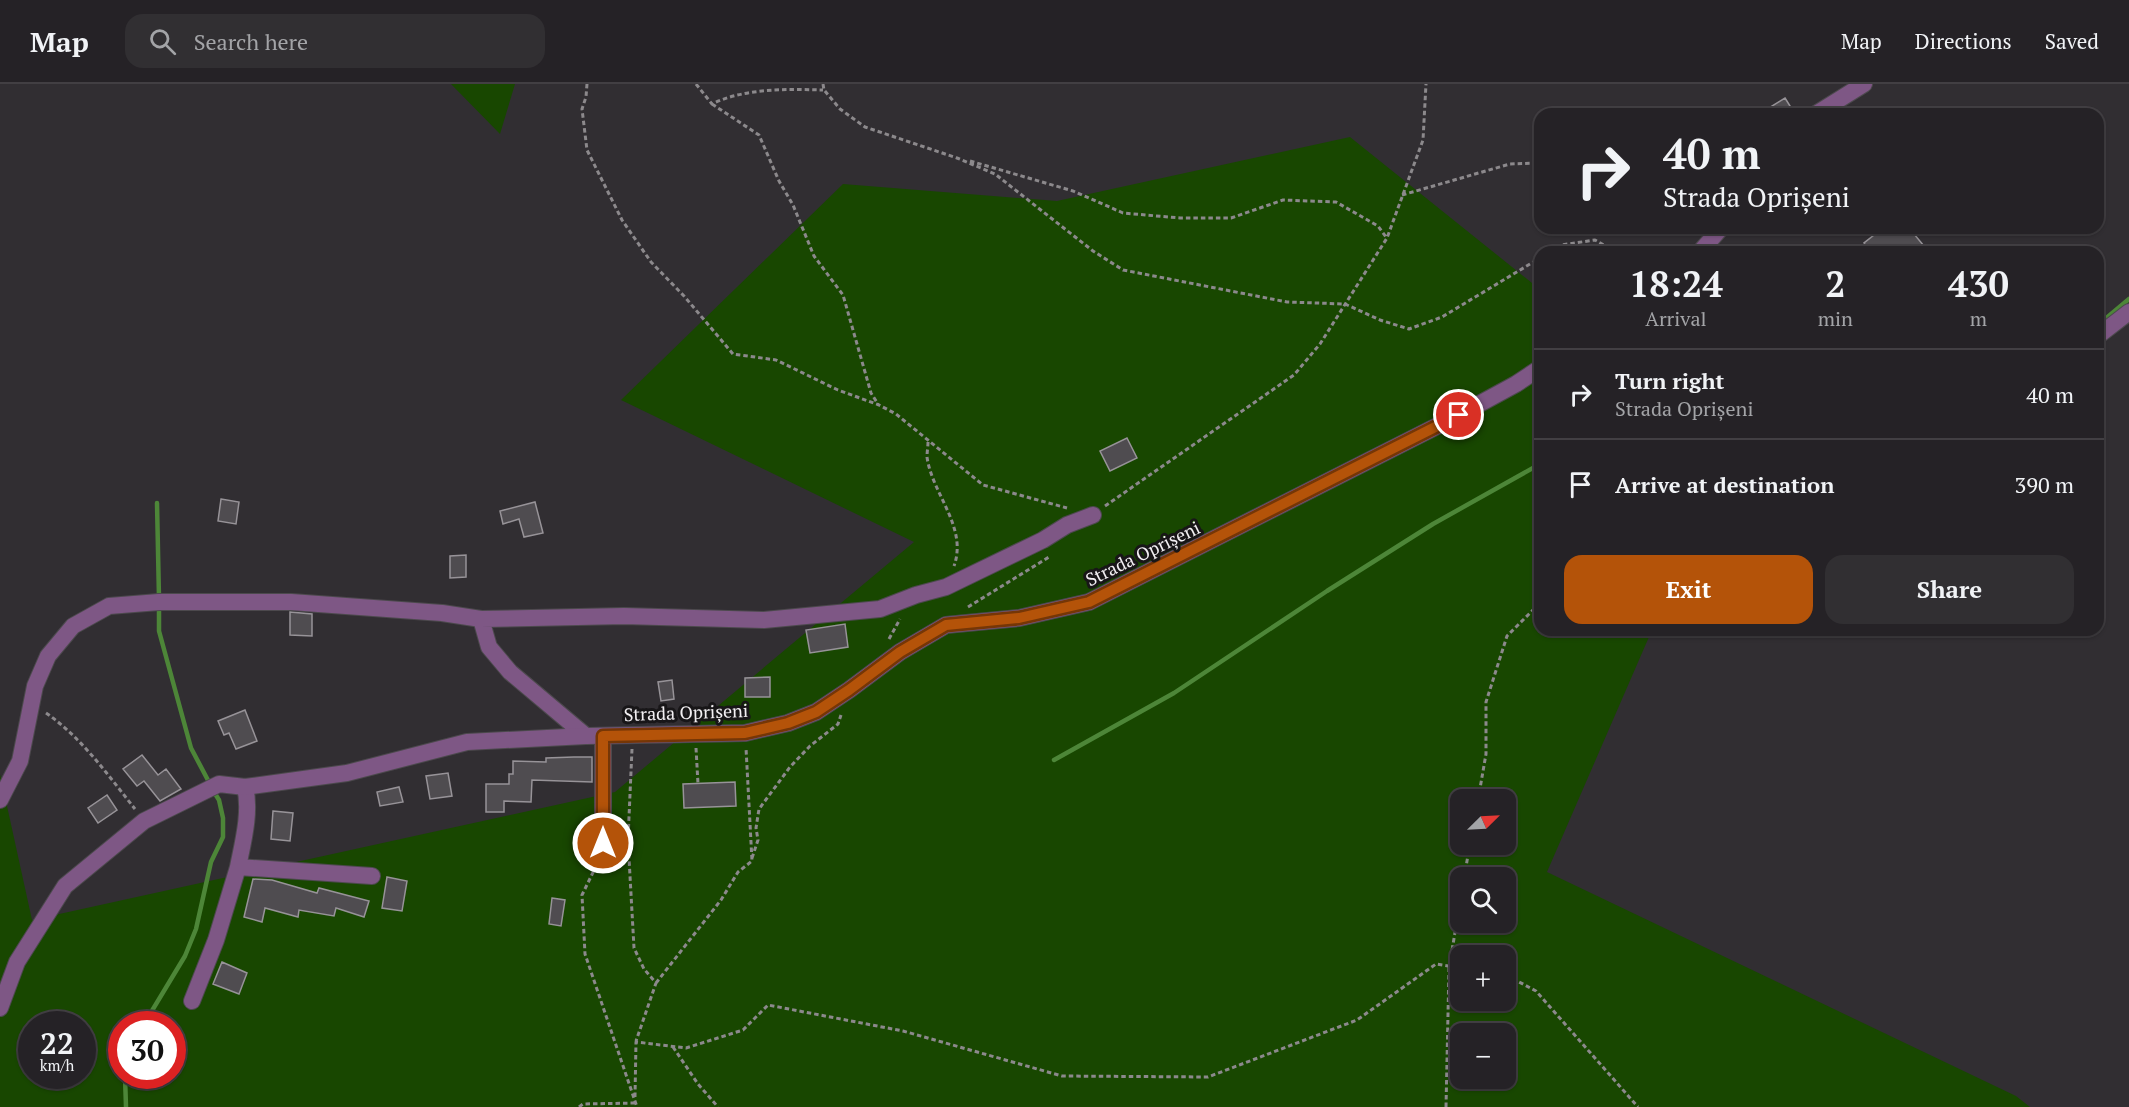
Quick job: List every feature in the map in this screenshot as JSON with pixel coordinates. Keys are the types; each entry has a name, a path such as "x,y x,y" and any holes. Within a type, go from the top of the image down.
{"street":[{"path":"1826,108 1864,84"},
{"path":"1706,246 1716,234"},
{"path":"2104,331 2129,312"},
{"name":"Strada Oprișeni","path":"0,1008 18,962 64,886 144,821 211,787 245,787 346,773 466,742 586,736 745,733 788,723 816,712 900,652 946,625 1019,618 1089,602 1459,415 1534,372"},
{"path":"0,800 20,761 35,686 48,656 73,626 110,606 159,602 291,602 442,613 481,619 624,616 776,619 880,609 916,595 946,587 1043,540 1067,525 1093,515"},
{"path":"481,619 489,646 510,672 586,736"},
{"path":"603,736 603,843"},
{"path":"192,1001 216,940 238,867 245,833 247,795 245,787"},
{"path":"238,867 372,876"}],"path":[{"path":"587,84 582,109 587,150 622,220 651,262 684,296 733,354 776,360 838,390 879,405 896,414 983,485 1093,515 1294,375 1320,344 1387,238 1423,140 1426,84"},
{"path":"696,84 712,104 759,135 779,181 793,205 814,256 843,295 871,393 879,405"},
{"path":"822,84 824,90 840,109 865,127 957,158 1073,191 1123,213 1180,218 1231,218 1283,200 1336,202 1378,226 1387,238"},
{"path":"712,104 722,99 776,89 824,90"},
{"path":"957,158 996,174 1093,251 1122,270 1287,302 1345,304 1380,320 1409,329 1442,317 1534,262"},
{"path":"1402,195 1510,164 1534,163"},
{"path":"1559,246 1595,240 1606,246"},
{"path":"928,442 927,457 940,494 955,526 958,555 946,587"},
{"path":"946,625 978,599 1050,556"},
{"path":"1480,789 1486,754 1486,702 1507,636 1534,609"},
{"path":"878,669 879,656 903,615"},
{"path":"635,1097 636,1042 656,982 721,900 738,872 752,861 758,840 756,828 759,809 790,767 810,746 838,724 849,690"},
{"path":"32,703 58,721 96,761 144,821"},
{"path":"745,733 752,861"},
{"path":"695,734 698,784"},
{"path":"632,736 628,840 634,948 644,969 656,982"},
{"path":"579,1107 583,1104 637,1105 585,954 582,895 600,859 603,843"},
{"path":"1446,1107 1449,968 1455,933"},
{"path":"636,1042 686,1048 743,1030 768,1005 903,1031 1062,1076 1208,1077 1357,1020 1436,964 1449,968"},
{"path":"1516,980 1536,991 1638,1107"},
{"path":"673,1047 698,1084 718,1107"}],"green space":[{"path":"451,84 515,84 500,134"},
{"path":"1350,137 1532,283 1534,289 1534,636 1649,636 1547,872 2016,1096 2030,1107 0,1107 0,774 32,920 615,792 914,542 621,400 843,184 1057,201"}],"building":[{"path":"1785,98 1791,108 1769,108"},
{"path":"1875,234 1914,234 1924,246 1866,246 1864,243"},
{"path":"1127,438 1137,458 1110,471 1100,451"},
{"path":"221,499 239,502 236,524 218,521"},
{"path":"535,502 543,533 524,537 519,519 503,524 500,511"},
{"path":"466,555 466,577 450,578 450,556"},
{"path":"290,612 312,614 312,636 290,635"},
{"path":"845,624 848,647 810,653 806,630"},
{"path":"770,677 770,697 745,697 745,678"},
{"path":"672,680 674,699 661,701 658,682"},
{"path":"245,710 257,741 236,749 229,733 224,735 218,721"},
{"path":"142,755 158,775 166,769 181,789 160,801 144,781 137,786 123,769"},
{"path":"592,757 592,782 532,780 531,802 504,801 504,812 486,812 486,784 509,784 509,774 513,774 513,761 546,762 546,758"},
{"path":"448,773 452,796 430,799 426,776"},
{"path":"735,782 736,806 684,808 683,784"},
{"path":"399,787 403,802 380,806 377,792"},
{"path":"107,795 117,810 98,823 88,808"},
{"path":"273,811 293,813 290,841 271,839"},
{"path":"387,877 407,881 402,911 382,908"},
{"path":"253,879 272,880 317,893 319,888 369,901 364,917 336,908 334,916 299,910 298,917 265,908 262,922 244,917"},
{"path":"552,898 565,900 561,926 549,924"},
{"path":"222,962 247,973 239,994 213,984"}],"waterway":[{"path":"2104,320 2129,299"},
{"path":"1054,760 1174,693 1327,591 1433,524 1534,467"},
{"path":"157,503 159,598"},
{"path":"159,607 159,631 191,748 210,784"},
{"path":"152,1011 185,956 196,929 211,862 223,837 223,818 219,800 214,792"},
{"path":"125,1089 126,1107"}],"route":[{"path":"603,843 603,736 745,733 788,723 816,712 900,652 946,625 1019,618 1089,602 1214,541 1459,415"}]}
